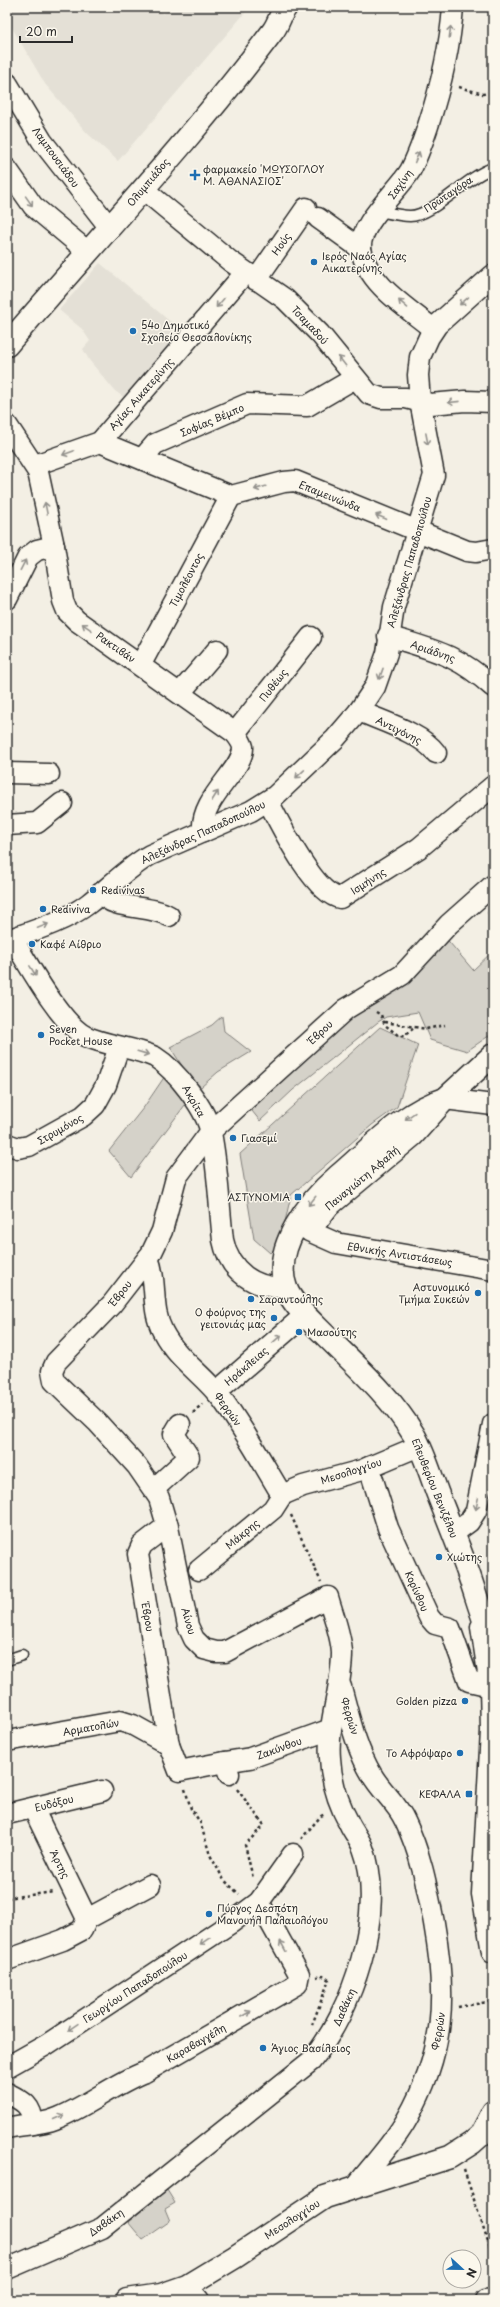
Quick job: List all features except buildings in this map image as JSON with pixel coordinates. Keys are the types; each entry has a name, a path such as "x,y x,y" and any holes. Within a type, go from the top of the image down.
{"street":[{"name":"Σαχίνη","path":"362,249 364,232 417,159 442,82 453,7"},
{"name":"Ολυμπιάδος","path":"106,223 143,189 269,36 276,27 281,9"},
{"name":"Ολυμπιάδος","path":"7,345 84,248 106,223 253,37 281,9"},
{"name":"Λαμπουσιάδου","path":"7,83 42,141 106,223"},
{"path":"7,169 33,206 84,248"},
{"name":"Τσαμαδού","path":"143,189 250,276 293,307 320,334 364,390 374,397 406,398 430,404 466,401 493,402"},
{"name":"Ηούς","path":"250,276 312,213 362,249"},
{"name":"Ολυμπιάδος","path":"7,326 84,248"},
{"path":"362,249 369,269 378,281 433,329"},
{"name":"Αλεξάνδρας Παπαδοπούλου","path":"10,939 71,914 141,861 268,801 314,760 359,711 381,674 387,653 388,636 394,607 418,532 434,475 420,401 419,364 425,344 433,329 493,275"},
{"name":"Αγίας Αικατερίνης","path":"100,442 250,276"},
{"name":"Σοφίας Βέμπο","path":"142,459 155,444 247,404 307,406 355,378"},
{"name":"Ρακτιβάν","path":"7,425 35,465 43,491 63,601 67,610 77,620 235,733"},
{"path":"35,465 100,442 231,496"},
{"name":"Επαμεινώνδα","path":"231,496 287,481 295,481 470,552 493,549"},
{"name":"Τιμολέοντος","path":"140,664 231,496"},
{"path":"7,599 30,555 37,550 54,546"},
{"name":"Αριάδνης","path":"388,636 459,660 493,687"},
{"name":"Πυθέως","path":"235,733 311,637"},
{"path":"180,693 217,650"},
{"name":"Αντιγόνης","path":"359,711 408,733 426,743 436,753"},
{"path":"203,832 204,814 242,751 241,742 235,733"},
{"path":"7,773 49,774"},
{"name":"Ισμήνης","path":"268,801 291,844 314,878 328,894 340,898 419,848 493,786"},
{"path":"7,825 38,824 62,802"},
{"name":"Έβρου","path":"179,1771 169,1745 138,1554 142,1545 168,1525 161,1503 154,1489 115,1442 56,1383 52,1371 56,1362 117,1298 148,1258 162,1231 176,1178 211,1131 341,1014 358,1001 382,989 402,975 448,924 493,885"},
{"path":"100,893 110,901 159,910 168,916"},
{"name":"Ακρίτα","path":"10,939 50,997 76,1029 87,1037 148,1054 164,1062 192,1094 211,1131 223,1240 227,1254 241,1274 253,1283 267,1287 295,1301"},
{"name":"Στρυμόνος","path":"7,1144 18,1148 29,1146 87,1113 103,1091 119,1046"},
{"name":"Παναγιώτη Αφαλή","path":"295,1301 300,1254 310,1231 328,1206 413,1134 445,1099 485,1067 493,1056"},
{"path":"445,1099 493,1105"},
{"name":"Παναγιώτη Αφαλή","path":"295,1301 284,1263 287,1250 299,1221 314,1199 401,1122 425,1107 445,1099"},
{"name":"Εθνικής Αντιστάσεως","path":"310,1231 336,1243 493,1270"},
{"name":"Φερρών","path":"148,1258 152,1271 154,1304 163,1332 174,1349 216,1392 240,1425 282,1494"},
{"name":"Ηράκλειας","path":"216,1392 295,1301"},
{"name":"Ελευθερίου Βενιζέλου","path":"295,1301 385,1395 419,1446 454,1533 480,1613 493,1643"},
{"path":"154,1489 188,1460 189,1457 174,1434 180,1424"},
{"path":"454,1533 469,1522 476,1511 493,1424"},
{"name":"Μεσολογγίου","path":"282,1494 369,1467 419,1446"},
{"name":"Κορίνθου","path":"369,1467 388,1528 429,1618 435,1624 450,1628 469,1681 491,1686"},
{"name":"Μάκρης","path":"199,1570 273,1509 282,1494"},
{"name":"Αίνου","path":"168,1525 188,1626 195,1641 204,1649 216,1652 225,1652 328,1598"},
{"name":"Φερρών","path":"328,1598 341,1644 339,1681 360,1749 372,1776 387,1793 404,1819 418,1849 426,1879 439,1950 442,2010 434,2052 414,2104 401,2128 356,2186"},
{"path":"480,1613 491,1686 492,1731 483,1894 493,1945"},
{"name":"Δαβάκη","path":"7,2270 102,2228 298,2073 320,2051 335,2029 352,1989 371,1908 370,1878 365,1853 343,1808 331,1770 329,1750 339,1681"},
{"name":"Αρματολών","path":"7,1741 120,1721 133,1725 169,1745"},
{"name":"Ζακύνθου","path":"179,1771 227,1768 250,1758 331,1729"},
{"name":"Ευδόξου","path":"7,1814 102,1791"},
{"name":"Άρτης","path":"32,1808 88,1919"},
{"path":"493,1811 487,1898 491,1900 493,1873"},
{"name":"Γεωργίου Παπαδοπούλου","path":"7,2067 46,2045 196,1948 253,1906 293,1854"},
{"path":"7,1960 63,1940 82,1930 88,1919 150,1885"},
{"name":"Καραβαγγέλη","path":"7,2128 33,2124 62,2116 126,2080 145,2072 297,1984 299,1974 253,1906"},
{"path":"7,2093 29,2105 33,2114 33,2124"},
{"name":"Μεσολογγίου","path":"127,2300 161,2295 193,2293 235,2257 312,2204 325,2197 356,2186 438,2162 458,2153 481,2135 493,2112"},
{"path":"486,2300 493,2298"}],"lane":[{"name":"Πρωταγόρα","path":"379,211 411,216 423,212 474,176 493,168"},
{"path":"7,1660 22,1655"}],"path":[{"path":"442,82 483,94 493,92"},
{"path":"358,1001 381,1015 384,1022 399,1036 404,1036 415,1027"},
{"path":"384,1022 426,1029 445,1025"},
{"name":"Ηράκλειας","path":"180,1424 216,1392"},
{"path":"282,1494 328,1598"},
{"path":"227,1768 231,1782 264,1825 245,1845 253,1906"},
{"path":"179,1771 191,1809 200,1822 210,1855 224,1880 253,1906"},
{"path":"293,1854 298,1843 322,1816 343,1808"},
{"path":"7,1898 73,1889"},
{"path":"313,2018 328,1983"},
{"path":"456,2007 493,2001"},
{"path":"458,2153 493,2256"}],"shaded area":[{"path":"7,7 158,7 163,14 174,7 250,7 118,161 87,133 45,84 7,19"},
{"name":"54ο Δημοτικό Σχολείο Θεσσαλονίκης","path":"100,263 185,334 129,401 115,391 89,360 83,349 90,341 82,329 59,310"},
{"path":"444,936 473,970 493,951 493,1033 467,1051 430,1040 418,1012 386,1017 293,1090 260,1121 248,1106"},
{"path":"222,1016 224,1031 251,1052 218,1072 201,1087 190,1078 170,1047 212,1025"},
{"path":"380,1027 418,1045 397,1107 372,1125 291,1195 280,1244 270,1253 254,1239 240,1154"},
{"path":"165,1076 188,1101 131,1177 109,1151 144,1107"},
{"path":"167,2190 175,2203 165,2209 170,2221 143,2240 128,2222"}],"place":[{"name":"φαρμακείο 'ΜΩΥΣΟΓΛΟΥ Μ. ΑΘΑΝΑΣΙΟΣ'","path":"195,175"},
{"name":"Ιερός Ναός Αγίας Αικατερίνης","path":"314,262"},
{"name":"54ο Δημοτικό Σχολείο Θεσσαλονίκης","path":"133,331"},
{"name":"Redivivas","path":"93,890"},
{"name":"Rediviva","path":"43,909"},
{"name":"Καφέ Αίθριο","path":"32,944"},
{"name":"Seven Pocket House","path":"41,1035"},
{"name":"Γιασεμί","path":"233,1138"},
{"name":"ΑΣΤΥΝΟΜΙΑ","path":"298,1197"},
{"name":"Αστυνομικό Τμήμα Συκεών","path":"478,1293"},
{"name":"Σαραντούλης","path":"251,1299"},
{"name":"Ο φούρνος της γειτονιάς μας","path":"274,1318"},
{"name":"Μασούτης","path":"299,1332"},
{"name":"Χιώτης","path":"439,1557"},
{"name":"Golden pizza","path":"465,1701"},
{"name":"Το Αφρόψαρο","path":"460,1753"},
{"name":"ΚΕΦΑΛΑ","path":"469,1794"},
{"name":"Πύργος Δεσπότη Μανουήλ Παλαιολόγου","path":"209,1914"},
{"name":"Άγιος Βασίλειος","path":"263,2048"}]}
